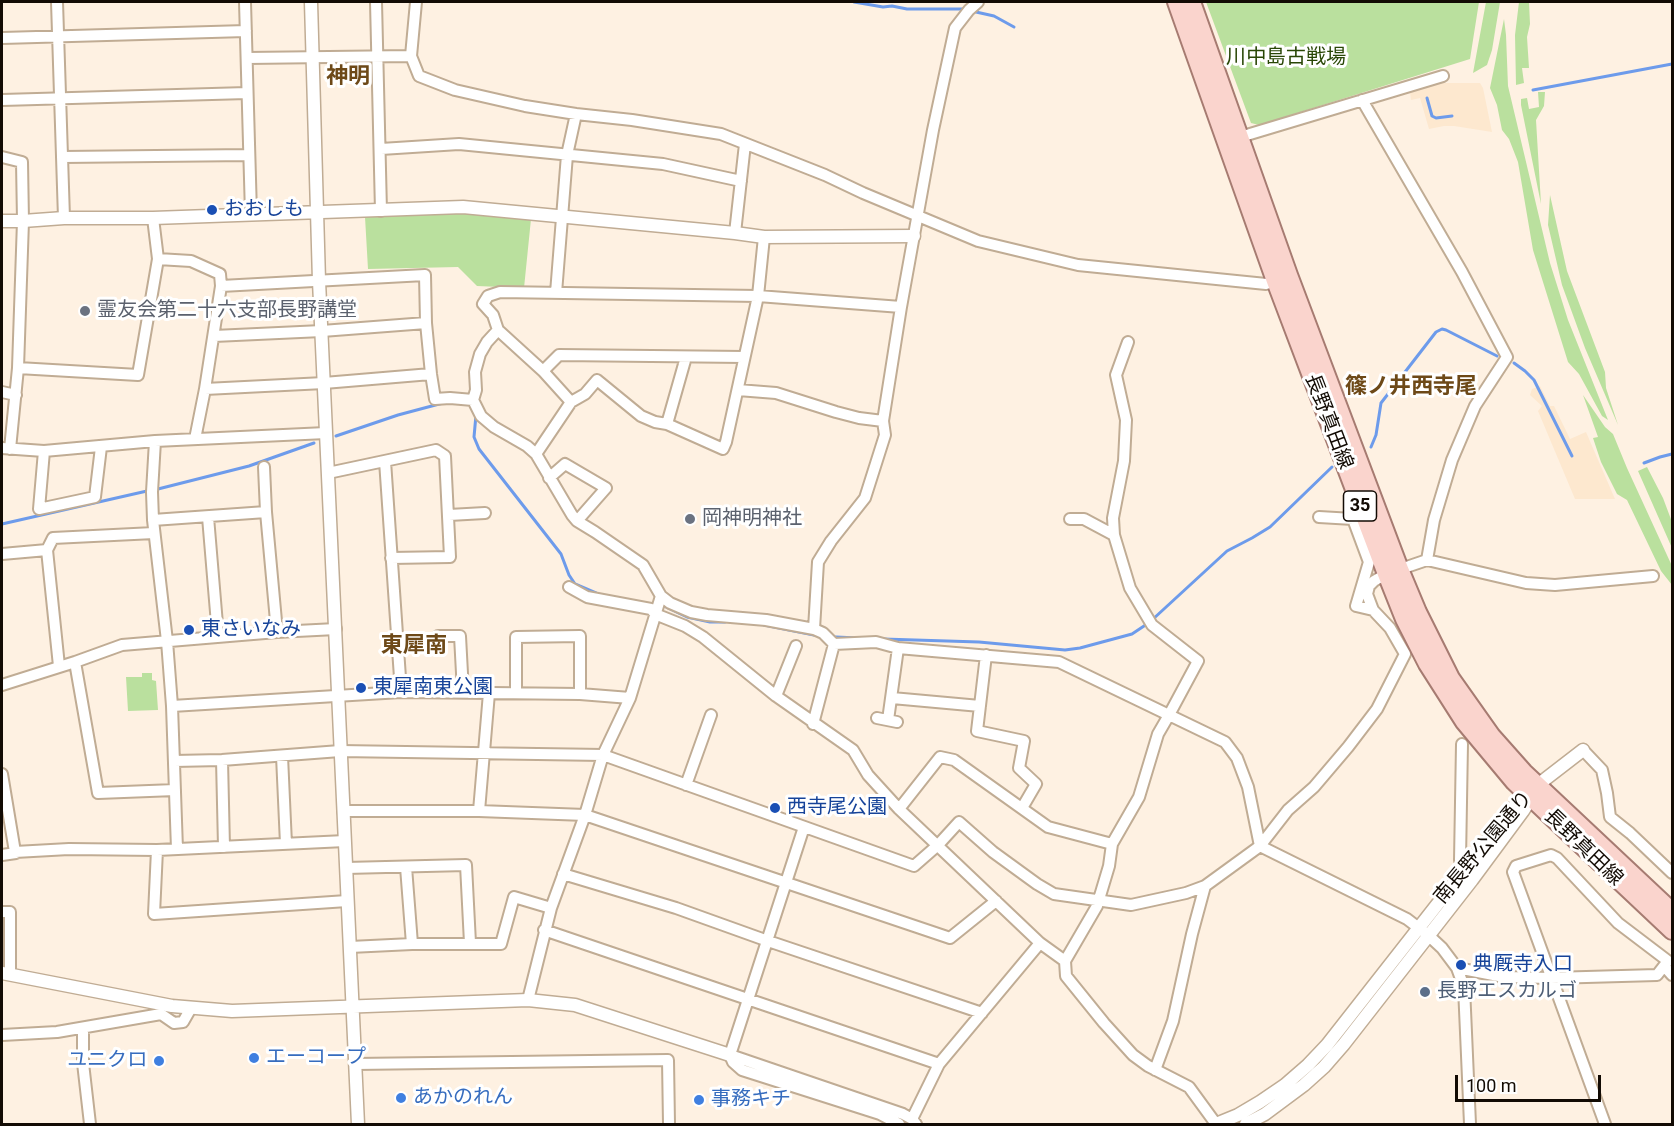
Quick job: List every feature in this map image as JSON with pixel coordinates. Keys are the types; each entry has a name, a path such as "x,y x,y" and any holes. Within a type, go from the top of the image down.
{"main road":[{"name":"長野真田線","path":"1176,2 1282,278 1384,566"},
{"name":"長野真田線","path":"1192,2 1240,137 1358,517 1384,566 1418,612 1451,678 1532,793 1672,932"},
{"name":"長野真田線","path":"1532,793 1672,911"}],"street":[{"path":"57,2 64,218"},
{"path":"244,2 251,214"},
{"path":"311,2 316,213 358,1125"},
{"path":"376,2 381,211"},
{"path":"416,2 411,56 419,76 456,90 525,106 721,134 825,175 978,241 1078,265 1266,284 1282,278"},
{"path":"814,629 818,562 831,541 865,498 885,435 883,421 933,130 955,28 978,2"},
{"path":"2,38 246,31"},
{"path":"247,58 411,56"},
{"path":"1240,137 1443,76"},
{"path":"2,100 247,93"},
{"path":"1362,100 1462,272 1506,357 1475,406 1452,460 1434,520 1426,560"},
{"path":"556,293 567,155 576,114"},
{"path":"381,149 459,144 663,164 741,181"},
{"path":"735,233 745,144"},
{"path":"63,157 249,154"},
{"path":"2,157 22,162 23,221 16,395 5,449 44,451 155,441 326,433"},
{"path":"2,221 464,207 764,237 914,236"},
{"path":"18,368 138,375 158,259 153,218"},
{"path":"536,454 571,402 585,394 597,380 641,416 667,424 723,449 758,296 764,237"},
{"path":"158,259 191,261 220,274 221,286 214,336 195,439"},
{"path":"221,286 425,275 426,323 435,399 473,400"},
{"path":"571,402 543,371 498,330 493,315 483,304 488,296 500,292 758,296 901,307"},
{"path":"214,336 426,323"},
{"path":"498,330 480,354 475,372 476,390 473,400 481,416 494,428 527,446 536,454 577,521 643,565 661,596 670,603 691,612 707,615 766,620 814,629 823,633 834,644 876,642 898,648 1059,662 1224,742 1237,758 1248,787 1260,846"},
{"path":"1128,342 1116,375 1126,420 1124,461 1113,518 1114,535 1130,588 1150,621 1198,661 1158,734 1139,797 1112,844 1109,866 1098,901 1065,961 1066,976 1132,1055 1155,1070 1189,1087 1216,1125"},
{"path":"543,371 559,355 744,357"},
{"path":"667,424 686,357"},
{"path":"205,389 324,383 431,374"},
{"path":"738,390 776,393 836,412 883,421"},
{"path":"2,392 16,395"},
{"path":"155,441 153,520 172,706 177,849"},
{"path":"44,451 39,509 95,497 101,447"},
{"path":"328,473 436,450 445,456 450,556 391,558"},
{"path":"385,461 401,692"},
{"path":"549,478 565,464 606,488 577,521"},
{"path":"264,467 277,632"},
{"path":"153,520 266,512"},
{"path":"449,515 485,513"},
{"path":"208,517 218,636"},
{"path":"1319,518 1358,517"},
{"path":"1070,519 1084,519 1114,535"},
{"path":"59,666 47,550 53,538 154,533"},
{"path":"2,554 47,550"},
{"path":"1365,588 1384,566 1426,560 1526,583 1555,585 1653,576"},
{"path":"1365,588 1374,581 1384,566"},
{"path":"569,587 586,597 651,609 656,614 685,626 703,637 776,696 853,750 868,775 899,809 1040,943 1065,961"},
{"path":"174,762 340,751 603,755 914,866 959,822 993,852 1054,894 1131,905 1186,893 1206,886 1260,846 1288,810 1314,786 1377,710 1406,654 1390,628 1373,610 1365,588"},
{"path":"528,1000 551,908 585,815 603,755 630,698 661,596"},
{"path":"2,685 122,645 336,628"},
{"path":"438,636 460,636 463,692"},
{"path":"516,693 516,638 580,636 580,694"},
{"path":"813,723 834,644"},
{"path":"776,696 796,646"},
{"path":"887,720 898,648"},
{"path":"986,655 976,731 1024,741 1019,768 1035,784 1022,808"},
{"path":"75,662 98,793 175,790"},
{"path":"172,706 401,692 580,694 630,698"},
{"path":"479,811 489,693"},
{"path":"892,699 980,706"},
{"path":"686,785 711,715"},
{"path":"1462,744 1460,860 1463,870"},
{"path":"1532,793 1583,750 1602,770 1610,817 1672,873"},
{"path":"282,756 285,844"},
{"path":"899,809 940,757 954,760 1048,827 1112,844"},
{"path":"222,760 224,847"},
{"path":"2,774 15,852"},
{"name":"南長野公園通り","path":"1246,1125 1283,1101 1324,1067 1344,1044 1424,931 1463,870 1532,793"},
{"name":"南長野公園通り","path":"1216,1125 1260,1102 1308,1065 1424,931 1532,793"},
{"path":"343,811 479,811 585,815 950,938 996,901"},
{"path":"804,827 730,1055 742,1070 880,1114 899,1125"},
{"path":"2,855 15,852 69,849 157,850 345,842"},
{"path":"1260,846 1407,919 1442,948 1457,968 1464,987 1470,1125"},
{"path":"157,850 154,914 347,901"},
{"path":"1605,1125 1513,872 1516,866 1551,855 1557,858 1618,923 1669,962 1672,975"},
{"path":"346,868 466,865 470,943"},
{"path":"406,867 412,944"},
{"path":"563,874 676,908 982,1013"},
{"path":"1155,1070 1173,1021 1192,934 1206,886"},
{"path":"350,947 501,944 514,897 551,908"},
{"path":"2,912 10,912 5,974 172,1006 232,1011 528,1000 575,1005 903,1114 914,1122 939,1064 1040,943"},
{"path":"544,930 939,1064"},
{"path":"1457,968 1504,977 1551,978 1657,975 1669,962"},
{"path":"2,1035 83,1029 161,1014 174,1023 183,1023 191,1008"},
{"path":"83,1029 83,1063 90,1125"},
{"path":"356,1064 668,1060 669,1125"}],"shaded area":[{"path":"1440,83 1480,83 1492,132 1454,126 1429,129 1420,98 1411,100 1410,92"},
{"path":"1540,386 1550,406 1554,406 1570,439 1586,432 1615,499 1575,499 1538,411 1542,406 1530,395 1532,389"}],"green space":[{"name":"川中島古戦場","path":"1206,2 1479,2 1470,59 1259,125 1251,123"},
{"path":"1486,2 1500,2 1492,50 1487,65 1473,73"},
{"path":"1519,2 1529,2 1530,24 1527,37 1529,68 1522,68 1524,83 1516,85 1515,35"},
{"path":"1504,19 1508,86 1550,263 1568,320 1608,420 1602,416 1579,374 1568,362 1533,250 1518,162 1509,139 1502,130 1497,105 1490,88"},
{"path":"1538,92 1545,92 1544,106 1536,120 1541,204 1521,105 1521,99 1527,98 1529,109 1539,107"},
{"path":"1550,195 1567,271 1605,372 1606,388 1618,425 1585,348 1562,285 1548,225"},
{"path":"471,212 531,219 524,288 477,286 458,267 368,269 365,217"},
{"path":"1583,395 1605,427 1613,434 1672,566 1672,585 1661,571 1627,500 1617,494 1601,462 1593,438 1598,437"},
{"path":"1647,467 1672,522 1672,548 1638,471"},
{"path":"142,673 152,673 152,680 156,681 158,710 128,711 126,677 142,677"}],"waterway":[{"path":"854,2 907,9 963,9"},
{"path":"976,12 994,16 1014,27"},
{"path":"1533,90 1672,64"},
{"path":"1427,98 1432,116 1436,118 1452,116"},
{"path":"1371,447 1376,435 1381,403 1436,332 1446,330 1497,356"},
{"path":"1514,363 1534,380 1572,456"},
{"path":"336,436 443,403"},
{"path":"476,415 474,437 479,449 561,554 575,584 596,593"},
{"path":"158,489 249,466 314,443"},
{"path":"1644,463 1672,454"},
{"path":"1152,620 1227,551 1270,527 1332,467"},
{"path":"2,524 147,491"},
{"path":"664,606 687,617 710,622 725,622"},
{"path":"883,639 979,642 1065,650 1132,634 1147,624"},
{"path":"764,625 819,636"},
{"path":"836,637 858,638"}],"place":[{"name":"おおしも","path":"212,210"},
{"name":"霊友会第二十六支部長野講堂","path":"85,311"},
{"name":"岡神明神社","path":"690,519"},
{"name":"東さいなみ","path":"189,630"},
{"name":"東犀南東公園","path":"361,688"},
{"name":"西寺尾公園","path":"775,808"},
{"name":"典厩寺入口","path":"1461,965"},
{"name":"長野エスカルゴ","path":"1425,992"},
{"name":"エーコープ","path":"254,1058"},
{"name":"ユニクロ","path":"159,1061"},
{"name":"あかのれん","path":"401,1098"},
{"name":"事務キチ","path":"699,1100"}],"district":[{"name":"神明","path":"348,77"},
{"name":"篠ノ井西寺尾","path":"1411,387"},
{"name":"東犀南","path":"414,646"}]}
